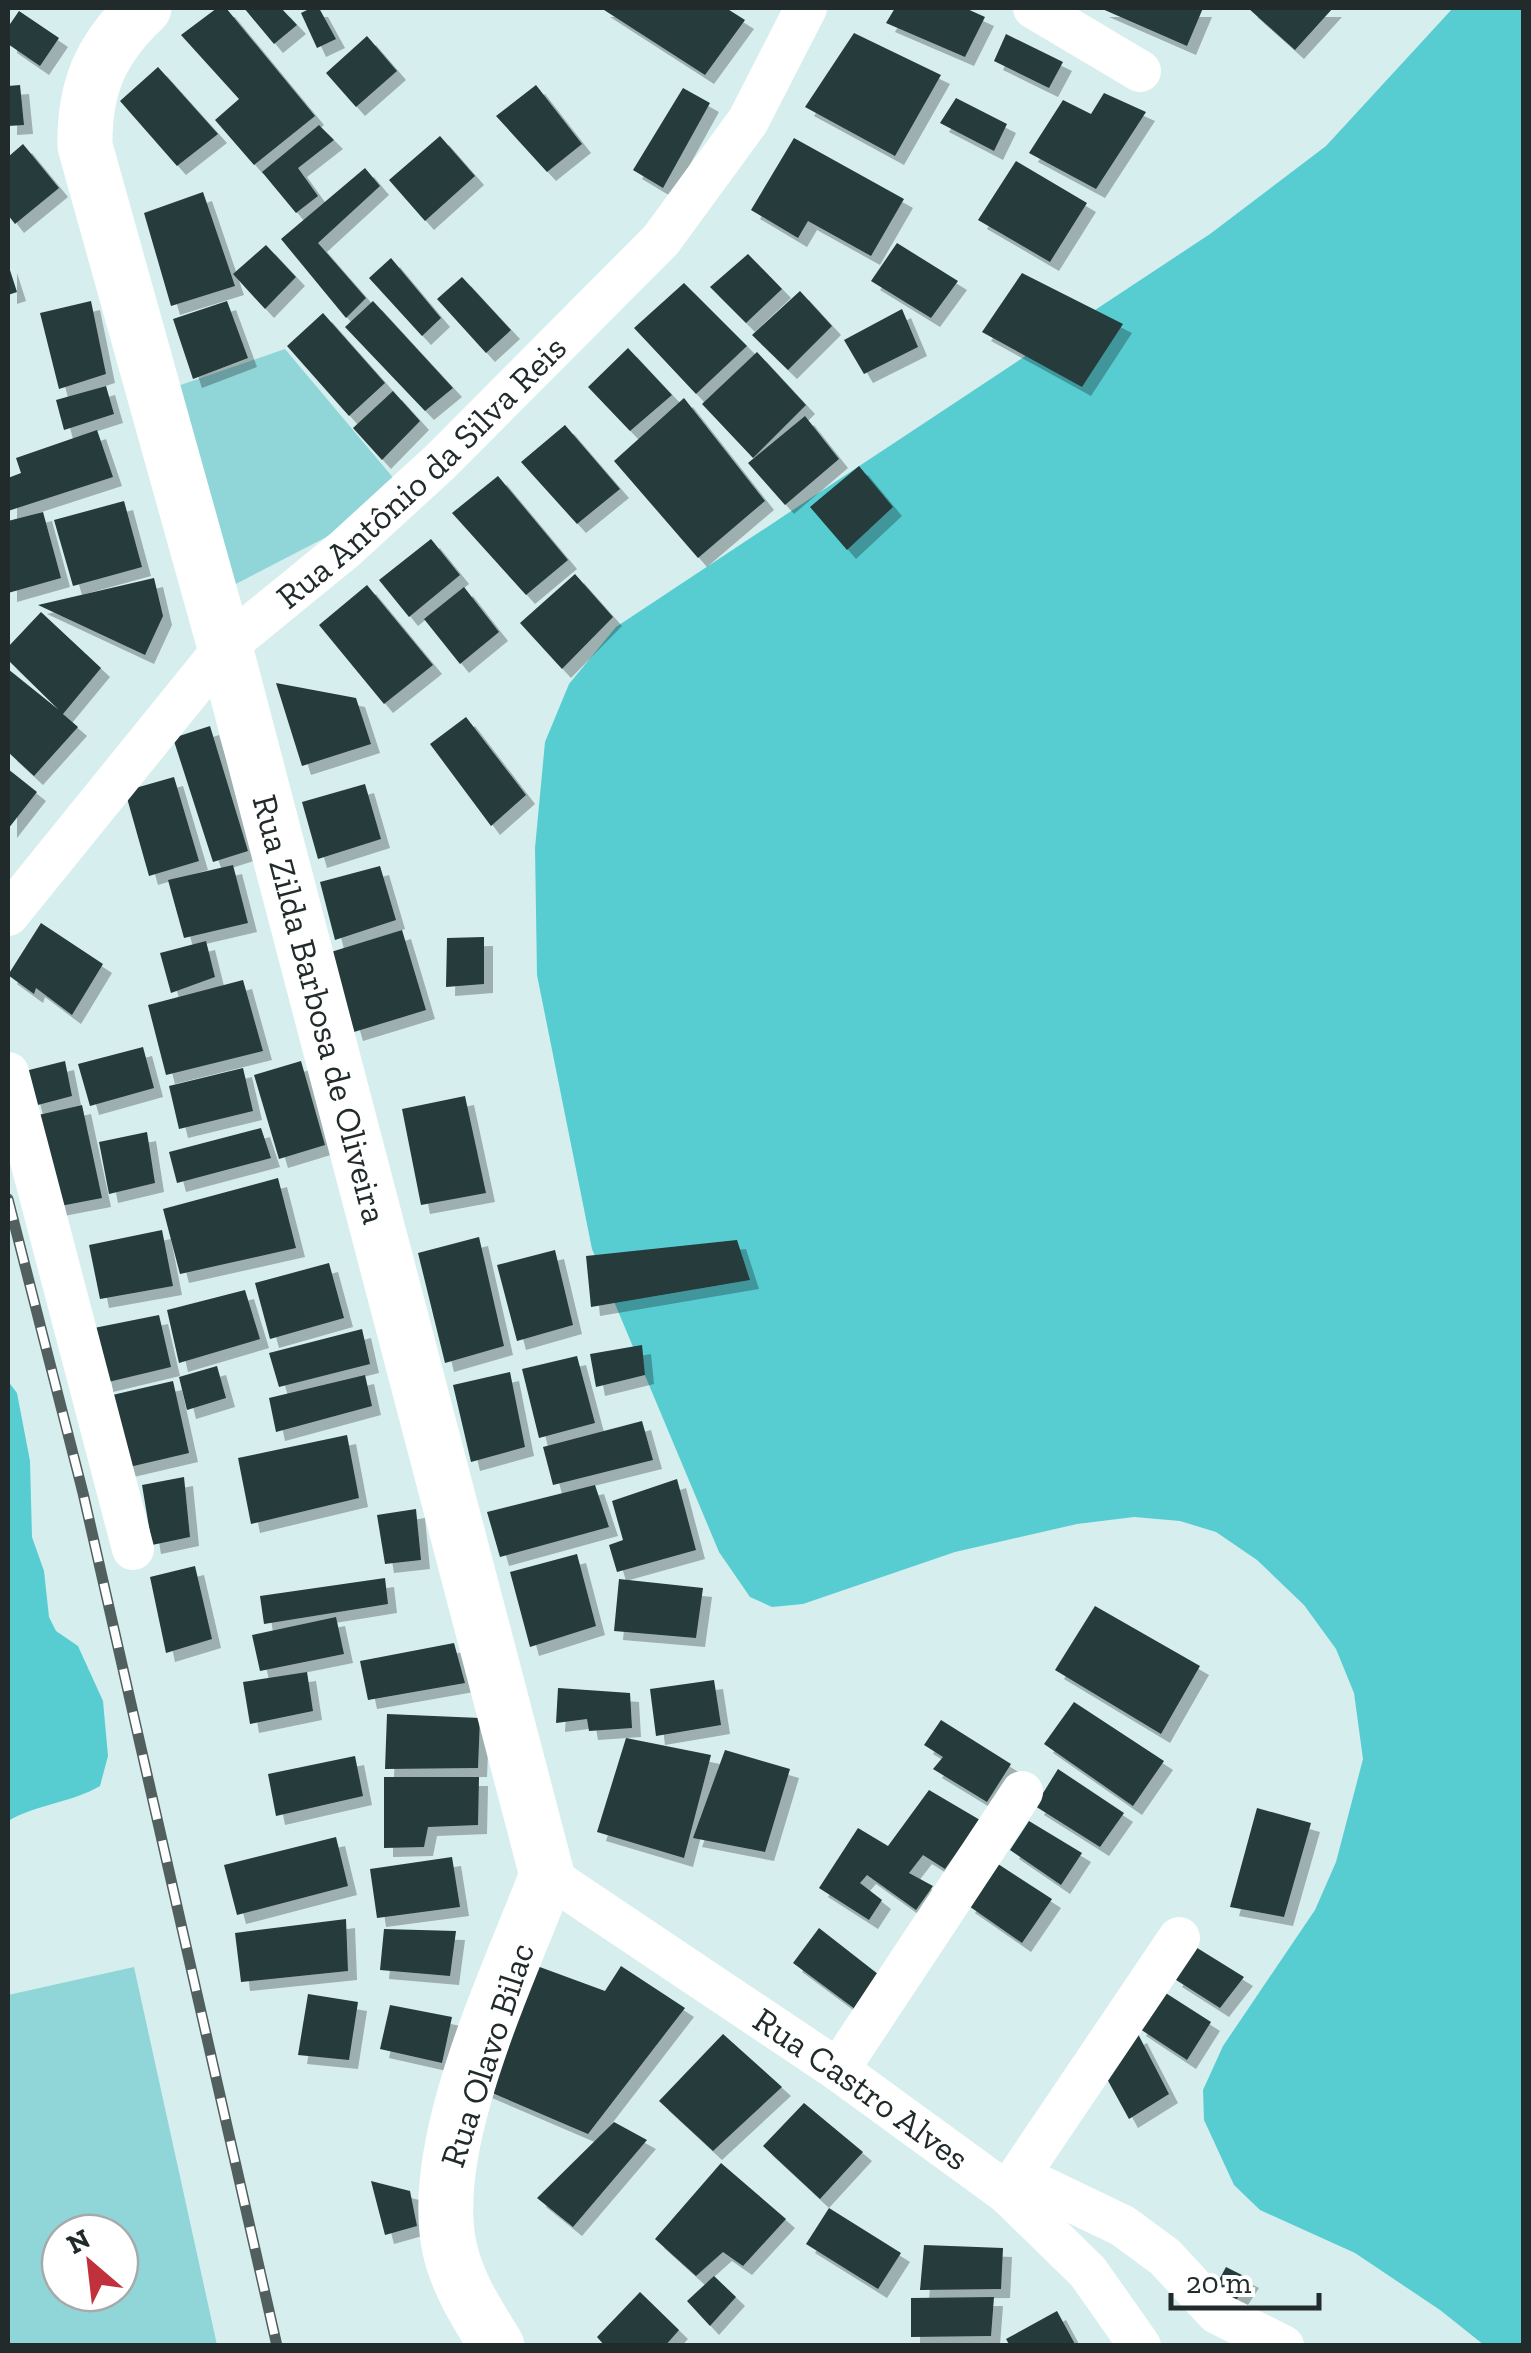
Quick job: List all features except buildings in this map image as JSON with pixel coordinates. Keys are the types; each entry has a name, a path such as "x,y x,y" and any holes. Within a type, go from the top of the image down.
{"street":[{"name":"Rua Zilda Barbosa de Oliveira","path":"144,8 102,56 84,108 85,146 225,647 546,1875"},
{"name":"Rua Antônio da Silva Reis","path":"8,915 225,647 345,550 440,462 662,240 748,120 806,8"},
{"path":"1034,8 1140,71"},
{"path":"8,1072 133,1549"},
{"path":"838,2070 1022,1792"},
{"name":"Rua Castro Alves","path":"546,1875 1014,2185 1088,2272 1140,2346"},
{"name":"Rua Olavo Bilac","path":"497,2346 456,2273 444,2204 446,2180 476,2065 546,1875"},
{"path":"1178,1938 1092,2061 1014,2185 1123,2226 1164,2257 1217,2313 1283,2346"}],"shaded area":[{"path":"1453,8 1523,8 1523,2345 1484,2345 1355,2253 1260,2210 1234,2185 1204,2120 1203,2090 1223,2046 1315,1910 1336,1862 1363,1759 1354,1693 1336,1649 1304,1605 1257,1560 1216,1532 1180,1521 1134,1517 1077,1524 955,1552 803,1604 772,1607 750,1597 719,1552 592,1249 537,975 535,848 545,742 569,684 616,627 1210,234 1326,146"},
{"path":"285,349 395,480 340,530 230,587 166,390"},
{"path":"8,1381 17,1393 30,1461 32,1537 44,1571 49,1617 56,1631 78,1646 103,1701 108,1756 100,1786 8,1821"},
{"path":"134,1967 217,2345 8,2345 8,1995"}],"railway":[{"path":"8,1199 83,1493 277,2346"}]}
